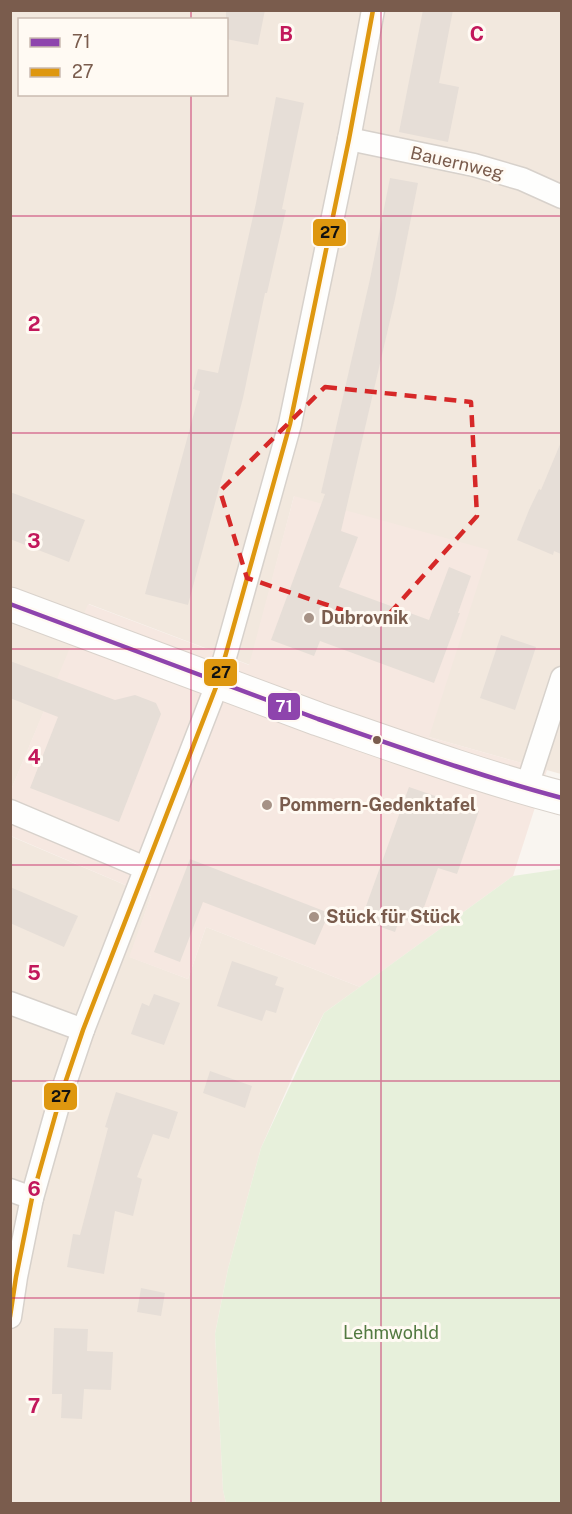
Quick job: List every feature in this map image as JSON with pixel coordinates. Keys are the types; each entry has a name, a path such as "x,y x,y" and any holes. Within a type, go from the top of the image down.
{"street":[{"path":"10,1317 16,1277 21,1194 218,682 290,424 349,139 373,10"},
{"name":"Bauernweg","path":"349,139 474,165 522,180 561,197"},
{"path":"10,604 401,748 526,789 561,798"},
{"path":"526,789 561,678"},
{"path":"10,811 145,868"},
{"path":"10,1003 83,1030"}],"highlighted area":[{"path":"325,387 471,402 477,516 381,623 247,578 220,491"}],"shaded area":[{"path":"11,11 561,11 561,774 429,737 294,496 250,665 89,604 11,790"},
{"path":"294,496 489,550 429,737 547,770 513,876 360,987 206,927 188,979 129,957 151,896 11,836 11,790 88,604 249,665"},
{"path":"10,836 151,896 130,957 188,979 206,927 360,987 324,1013 298,1064 261,1148 228,1269 215,1334 223,1490 226,1503 11,1503"}],"green space":[{"name":"Lehmwohld","path":"561,869 561,1503 226,1503 223,1490 215,1334 228,1269 261,1148 324,1013 513,876"}],"building":[{"path":"226,10 265,10 258,45 228,39 228,18 226,18"},
{"path":"423,10 453,10 439,83 459,87 448,142 399,132"},
{"path":"276,97 304,103 282,209 286,210 267,293 265,293 243,398 188,605 145,594 200,391 193,389 198,369 218,373 256,203"},
{"path":"390,178 418,183 395,299 341,531 358,537 339,587 429,620 449,567 471,576 434,683 320,641 314,656 271,640 325,494 321,493 370,279"},
{"path":"561,442 561,554 554,551 553,555 517,540"},
{"path":"10,492 85,520 69,562 10,539"},
{"path":"501,635 536,647 515,710 480,698"},
{"path":"10,661 115,700 135,695 156,703 161,714 119,822 30,788 58,717 10,698"},
{"path":"409,787 479,811 457,874 438,868 418,924 400,918 395,932 361,920"},
{"path":"190,859 329,913 315,945 203,902 180,962 154,952"},
{"path":"10,887 78,916 64,947 10,923"},
{"path":"232,961 278,977 275,985 284,988 276,1013 266,1010 262,1021 217,1006"},
{"path":"154,994 180,1003 164,1045 131,1034 142,1003 149,1006"},
{"path":"210,1071 252,1086 245,1108 203,1093"},
{"path":"116,1092 178,1112 169,1139 153,1134 137,1177 142,1179 133,1216 115,1211 104,1274 67,1267 73,1234 80,1235 108,1128 105,1127"},
{"path":"141,1288 165,1293 161,1316 137,1312"},
{"path":"54,1328 88,1329 87,1351 113,1352 111,1390 84,1389 82,1419 61,1418 62,1394 52,1394"}],"transit line":[{"name":"27","path":"10,1317 32,1198 61,1095 83,1030 218,682 290,424 349,139 373,10"},
{"name":"71","path":"10,604 318,719 470,771 562,798"}],"place":[{"name":"Dubrovnik","path":"309,618"},
{"name":"Pommern-Gedenktafel","path":"267,805"},
{"name":"Stück für Stück","path":"314,917"}]}
